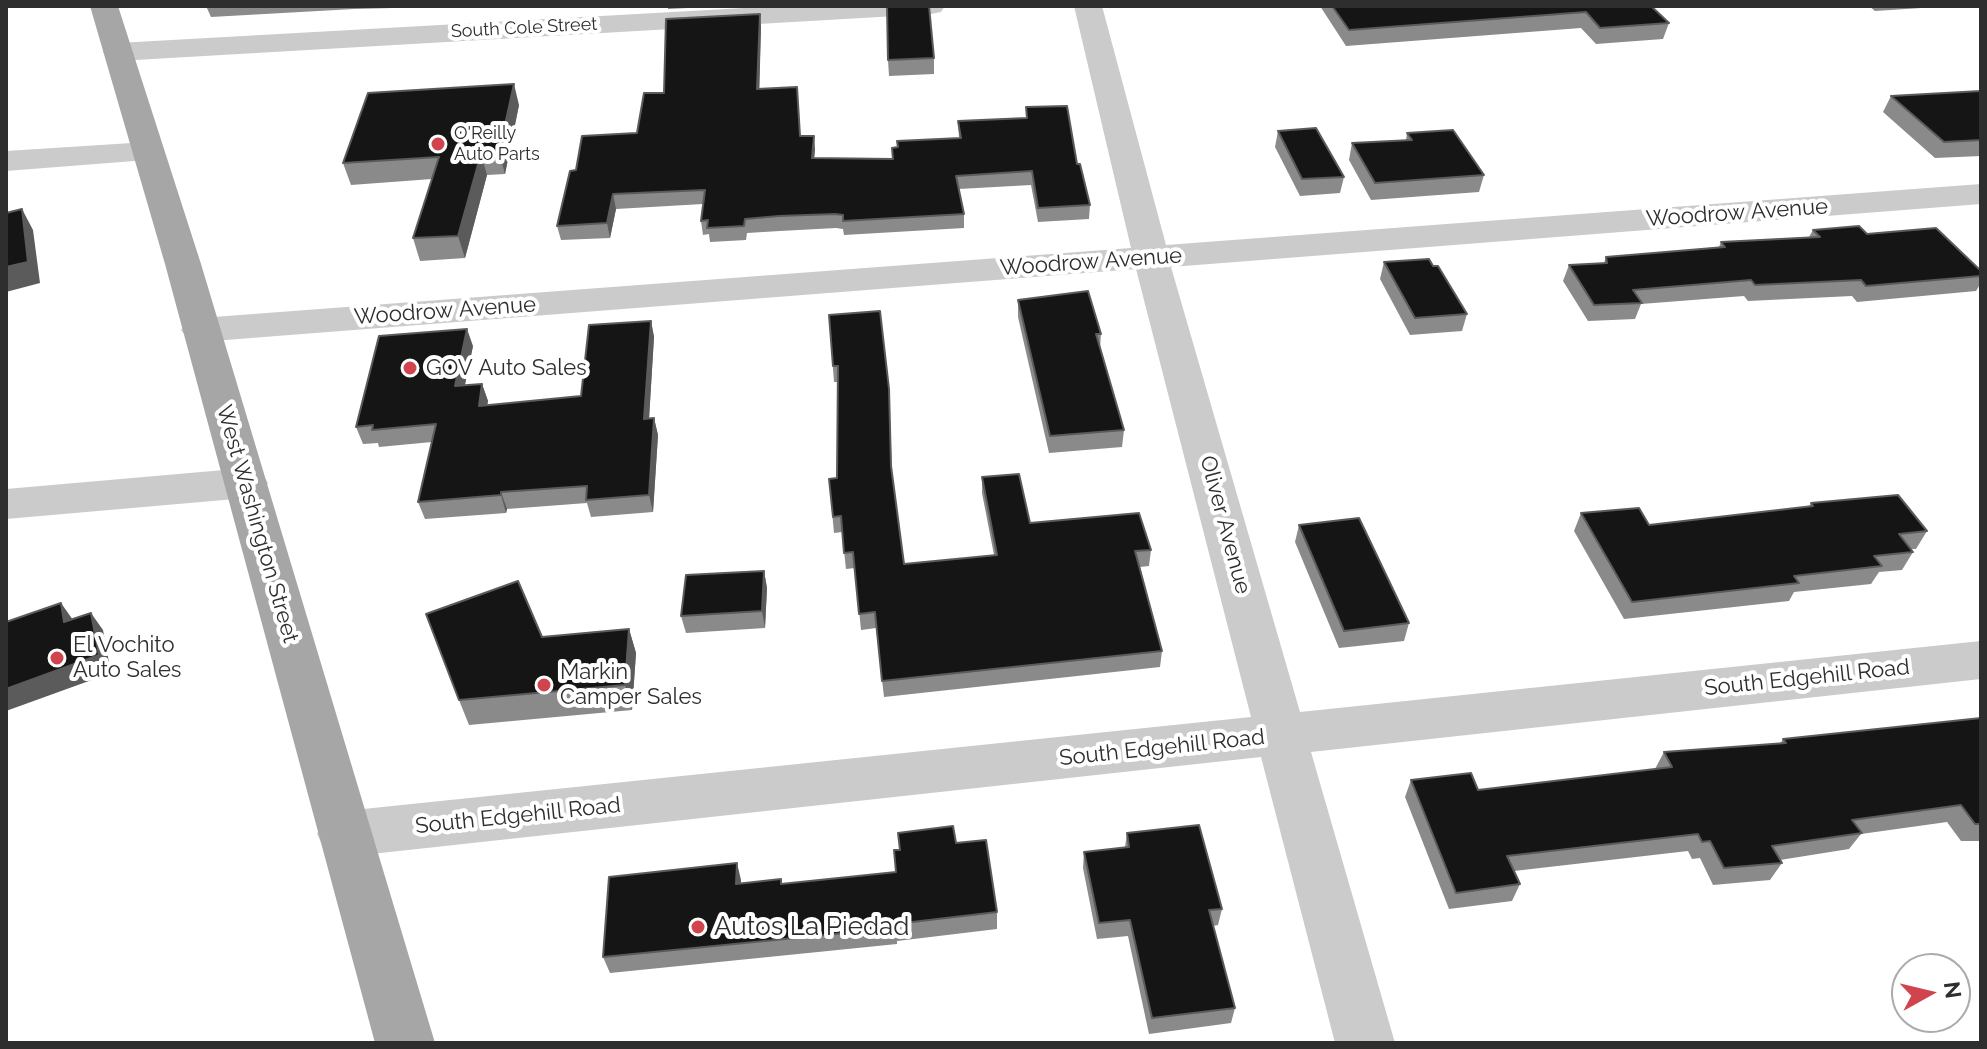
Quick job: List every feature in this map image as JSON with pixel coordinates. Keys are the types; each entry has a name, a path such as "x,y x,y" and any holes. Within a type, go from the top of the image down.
{"main road":[{"name":"West Washington Street","path":"104,6 247,483 405,1043"}],"street":[{"name":"South Cole Street","path":"118,52 931,6"},
{"name":"Oliver Avenue","path":"1088,6 1151,258 1365,1043"},
{"path":"6,161 148,152"},
{"name":"Woodrow Avenue","path":"200,330 1981,194"},
{"path":"6,504 247,483"},
{"name":"South Edgehill Road","path":"344,834 1981,660"}],"building":[{"path":"887,6 929,6 934,58 888,60"},
{"path":"1332,6 1651,6 1669,23 1600,28 1586,12 1349,30"},
{"path":"760,14 757,89 797,87 800,136 814,136 812,158 893,159 892,148 898,147 897,141 961,138 958,121 1027,118 1026,107 1067,106 1077,164 1080,164 1090,205 1038,208 1032,171 956,176 964,214 843,221 843,215 835,214 779,216 745,219 744,226 707,228 708,220 701,221 705,190 613,194 607,223 557,226 570,171 576,170 582,136 637,133 644,93 664,93 666,19"},
{"path":"514,84 499,152 481,154 458,236 413,238 439,157 343,163 368,93"},
{"path":"1981,91 1981,140 1944,142 1891,96"},
{"path":"1316,128 1344,177 1302,179 1278,131"},
{"path":"1453,130 1484,175 1375,183 1352,143 1412,140 1407,133"},
{"path":"22,209 28,262 6,267 6,213"},
{"path":"1859,226 1867,234 1936,228 1981,271 1981,276 1866,286 1861,280 1755,285 1751,280 1633,290 1642,303 1594,305 1569,265 1607,263 1606,257 1725,247 1721,242 1820,237 1813,230"},
{"path":"1429,259 1433,266 1438,266 1467,314 1415,318 1384,262"},
{"path":"1088,291 1101,334 1096,334 1124,430 1050,436 1018,300"},
{"path":"880,311 889,389 891,466 904,564 997,555 982,477 1019,474 1030,523 1139,513 1151,550 1135,551 1162,651 882,681 875,612 859,614 853,552 844,553 841,516 833,517 829,479 837,478 838,366 833,366 829,315"},
{"path":"651,321 644,419 654,418 649,495 586,500 587,486 418,502 436,424 372,430 373,425 356,427 379,336 467,329 455,386 482,384 479,406 581,396 589,325"},
{"path":"1898,495 1927,531 1899,534 1913,552 1874,556 1882,566 1794,576 1799,583 1632,602 1581,513 1639,508 1649,525 1813,506 1811,503"},
{"path":"1359,518 1409,623 1344,631 1299,525"},
{"path":"764,571 762,611 681,616 686,575"},
{"name":"Markin Camper Sales","path":"518,581 542,637 629,629 625,685 459,700 426,614"},
{"path":"61,603 64,622 91,613 99,655 6,689 6,622"},
{"path":"1981,718 1981,824 1975,824 1961,805 1852,820 1862,833 1772,846 1782,863 1724,868 1710,841 1702,842 1698,834 1507,856 1520,884 1456,893 1411,780 1471,773 1478,790 1672,767 1664,752 1786,743 1783,739"},
{"path":"1199,825 1222,909 1209,910 1235,1008 1152,1018 1130,920 1099,923 1084,852 1129,847 1127,833"},
{"path":"953,826 956,843 986,840 997,912 895,924 896,928 603,957 609,877 737,863 736,884 781,879 781,884 896,872 894,850 900,850 898,833"}],"place":[{"name":"O'Reilly Auto Parts","path":"438,144"},
{"name":"GOV Auto Sales","path":"410,368"},
{"name":"El Vochito Auto Sales","path":"57,658"},
{"name":"Markin Camper Sales","path":"544,685"},
{"name":"Autos La Piedad","path":"698,927"}]}
